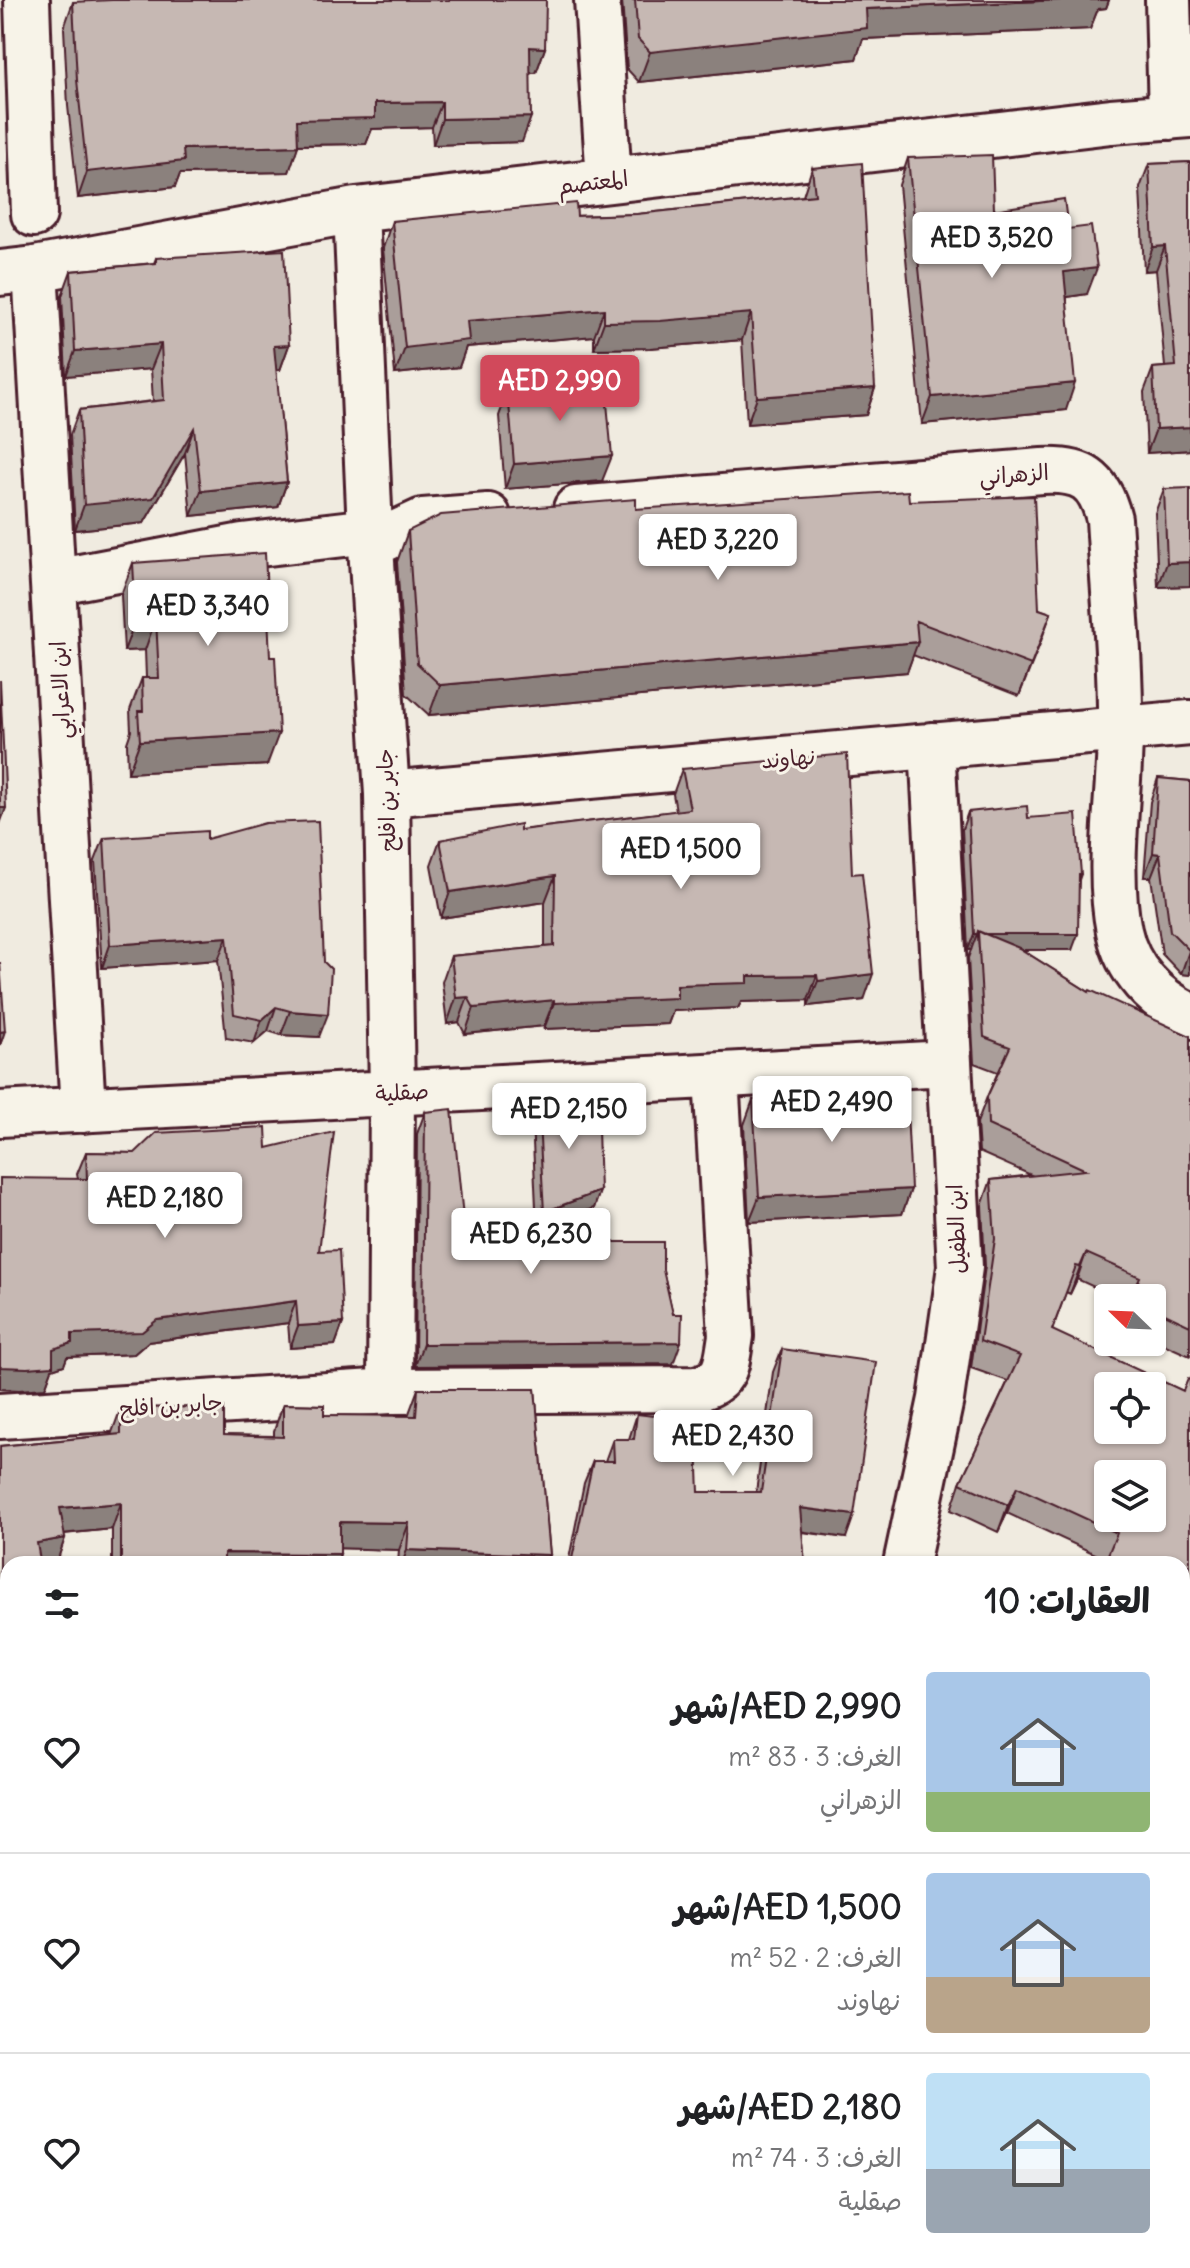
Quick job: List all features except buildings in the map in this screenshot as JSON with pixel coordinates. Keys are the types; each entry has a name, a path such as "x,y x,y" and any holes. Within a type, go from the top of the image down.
{"street":[{"path":"597,0 609,180"},
{"path":"1168,0 1180,116"},
{"path":"18,3 34,214"},
{"name":"المعتصم","path":"18,271 356,210 1111,121 1180,116"},
{"name":"جابر بن افلح","path":"356,210 371,538 387,794 392,1093 390,1391"},
{"name":"ابن الاعرابي","path":"18,271 54,582 83,1110"},
{"name":"الزهراني","path":"54,582 242,546 371,538 423,521 1067,470 1089,480 1103,497 1109,519 1120,729 1114,889 1119,933 1136,973 1168,1005 1190,1016"},
{"name":"نهاوند","path":"387,794 1190,723"},
{"name":"ابن الطفيل","path":"908,1556 941,1399 960,1267 932,745"},
{"name":"صقلية","path":"0,1114 947,1063"},
{"name":"جابر بن افلح","path":"0,1416 390,1391 696,1389 711,1385 724,1374 731,1336 716,1077"}]}
